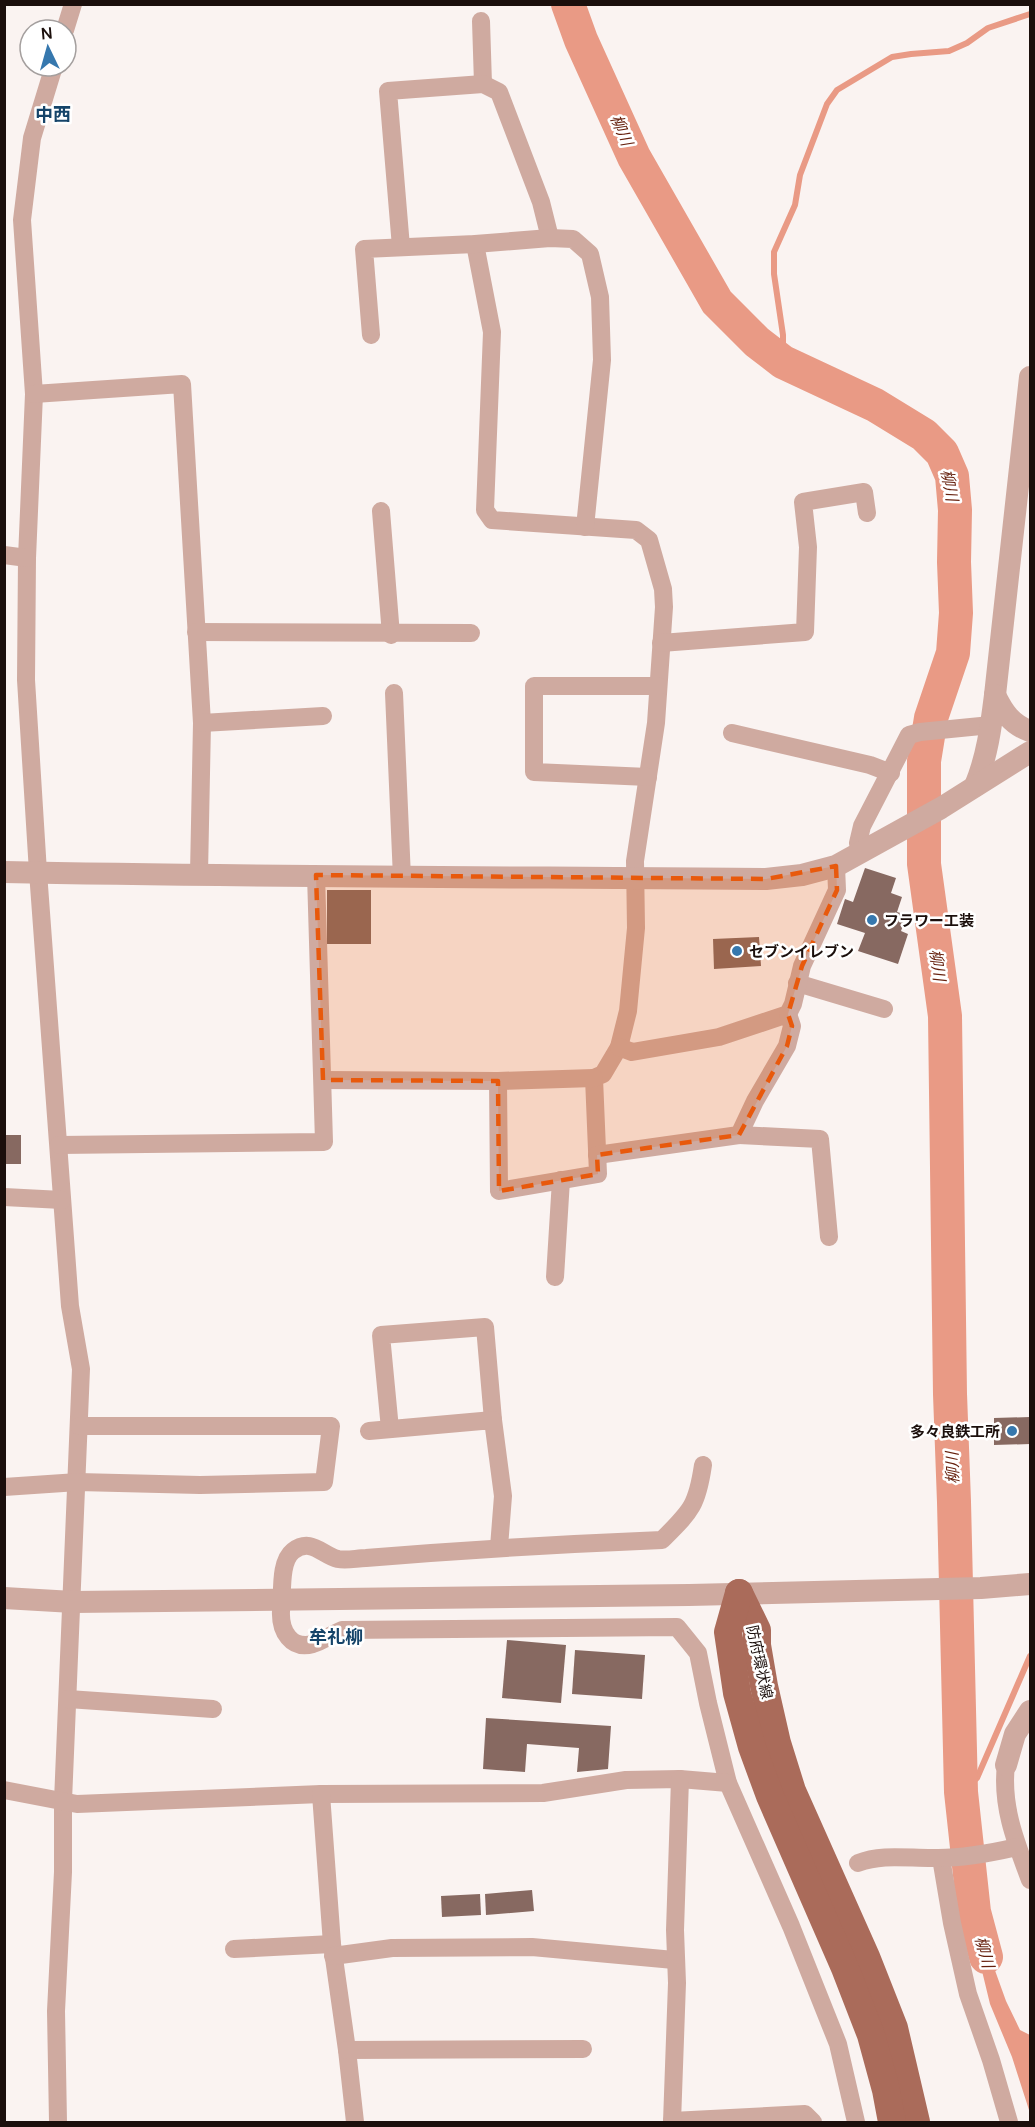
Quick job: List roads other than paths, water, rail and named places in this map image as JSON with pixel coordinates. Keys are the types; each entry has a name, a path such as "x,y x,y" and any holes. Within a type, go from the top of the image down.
{"main road":[{"name":"防府環状線","path":"739,1593 728,1632 737,1693 752,1747 770,1796 845,1968 871,2035 892,2122"},
{"name":"防府環状線","path":"739,1593 757,1630 757,1646 767,1697 777,1743 792,1791 866,1957 894,2028 916,2122"}],"street":[{"path":"481,21 483,84"},
{"path":"50,78 32,138 13,221 34,394 27,558 26,680 70,1306 81,1369 56,2011 58,2122"},
{"path":"400,247 388,91 483,84 499,92 541,202 550,238"},
{"path":"371,334 364,249 550,238 573,239 590,254 600,297 602,360 585,527"},
{"path":"322,1080 498,1081 594,1078 603,1074 619,1047 628,1011 636,928 635,861 656,723 664,606 663,589 650,540 636,530 492,520 485,510 492,332 475,244"},
{"path":"975,786 982,768 991,725 1030,377"},
{"path":"34,394 182,384 202,723 199,874"},
{"path":"661,643 805,632 808,547 803,502 864,492 867,513"},
{"path":"381,511 391,634"},
{"path":"4,555 27,558"},
{"path":"196,632 471,633"},
{"path":"648,777 534,772 534,686 658,686"},
{"path":"394,693 402,878"},
{"path":"995,695 1003,712 1021,728 1030,731"},
{"path":"202,723 323,716"},
{"path":"860,852 858,843 862,826 909,735 991,725"},
{"path":"732,733 870,765 891,773"},
{"path":"4,872 402,878 766,879 802,875 836,866 941,808 1030,752"},
{"path":"739,1135 755,1101 787,1046 792,1026 788,1014 793,1004 802,966 837,890 836,866"},
{"path":"59,1145 324,1142 316,875"},
{"path":"797,983 884,1009"},
{"path":"619,1047 632,1052 719,1037 788,1014"},
{"path":"498,1081 499,1191 598,1174 594,1078"},
{"path":"597,1155 739,1135 820,1139 830,1237"},
{"path":"555,1277 561,1180"},
{"path":"4,1197 62,1200"},
{"path":"390,1429 381,1335 485,1327 493,1420 503,1496 500,1547"},
{"path":"369,1431 493,1420"},
{"path":"4,1487 78,1482 200,1485 324,1482 331,1426 79,1426"},
{"path":"703,1465 699,1491 689,1514 662,1540 500,1547 340,1560 312,1545 302,1546 292,1551 283,1567 282,1623 284,1632 290,1640 298,1644 314,1643 342,1630 677,1627 698,1653 728,1782 791,1926 838,2044 856,2122"},
{"path":"4,1598 72,1602 739,1593 981,1588 1030,1584"},
{"path":"68,1699 213,1709"},
{"path":"1030,1711 1015,1734 1004,1781 1006,1801 1017,1847 1030,1880"},
{"path":"4,1790 77,1804 321,1794 543,1793 626,1780 680,1779 728,1782"},
{"path":"680,1779 672,2122 805,2114 813,2122"},
{"path":"321,1794 333,1950 355,2122"},
{"path":"858,1863 873,1857 944,1858 986,1854 1017,1847"},
{"path":"944,1858 952,1923 968,1994 1009,2122"},
{"path":"234,1949 532,1947 674,1960"},
{"path":"347,2050 583,2049"}],"water":[{"path":"974,1912 1006,2001 1020,2030 1030,2035 1030,2122 1029,2110 1012,2057 990,2004 975,1942"}],"waterway":[{"name":"柳川","path":"568,4 581,40 634,157 717,302 757,342 783,362 875,405 924,435 942,453 952,476 955,510 956,613 953,653 931,718 924,761 924,864 945,1016 950,1394 961,1792 974,1912 986,1957"},
{"path":"783,362 783,335 774,274 774,252 795,205 800,175 827,104 837,90 892,57 949,51 967,43 988,28 1030,14"},
{"path":"961,1792 977,1778 1030,1656"}],"place":[{"name":"フラワー工装","path":"872,920"},
{"name":"セブンイレブン","path":"737,951"},
{"name":"多々良鉄工所","path":"1012,1431"}],"district":[{"name":"中西","path":"53,114"},
{"name":"牟礼柳","path":"336,1636"}]}
